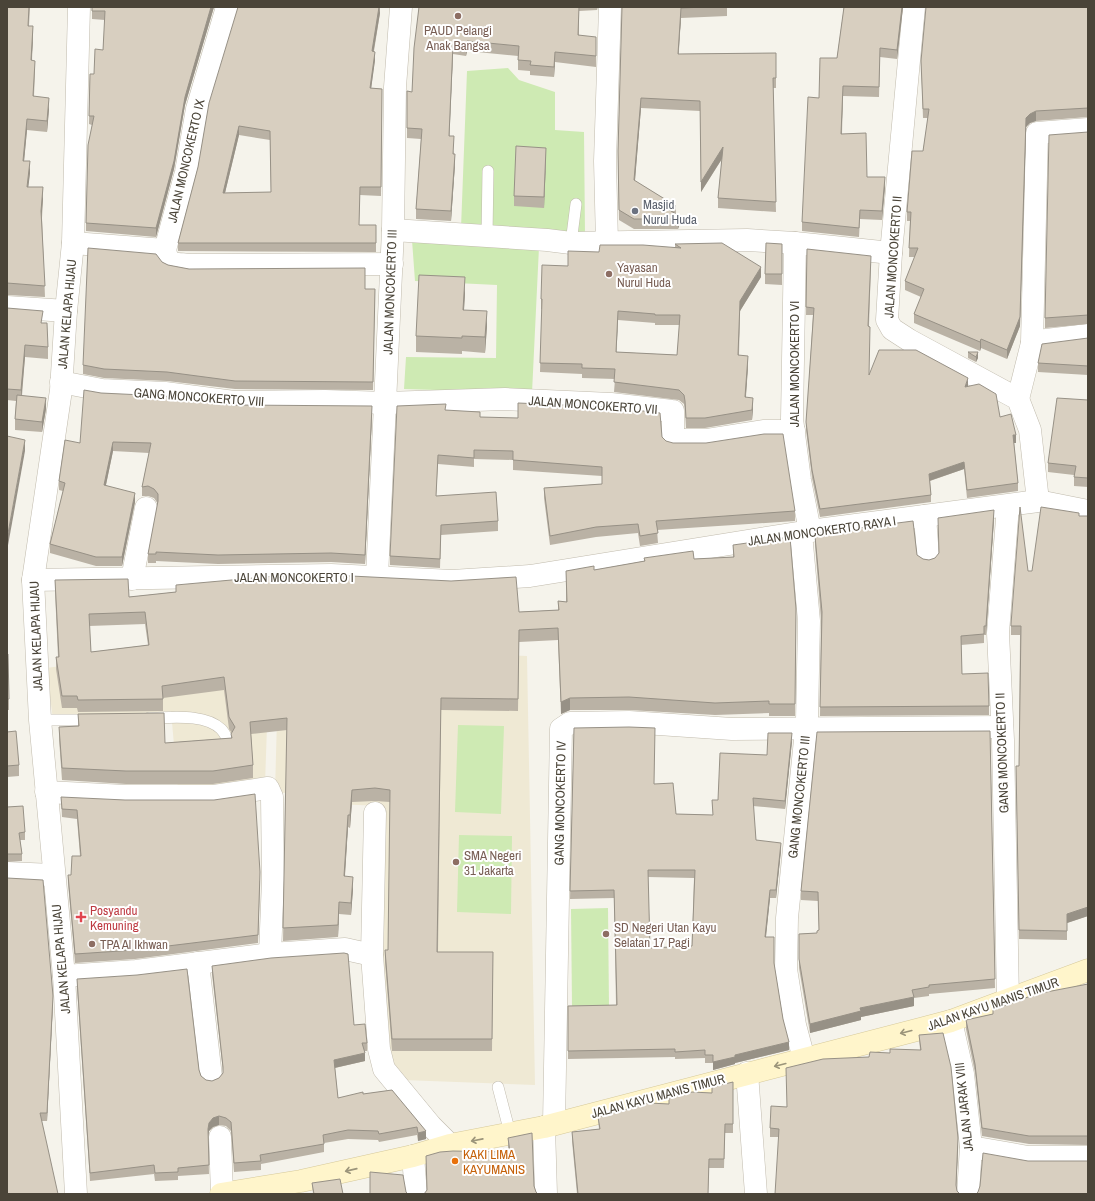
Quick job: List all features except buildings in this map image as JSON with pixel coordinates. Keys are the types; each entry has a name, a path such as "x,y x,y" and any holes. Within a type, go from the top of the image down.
{"street":[{"name":"JALAN KELAPA HIJAU","path":"76,1194 64,976 53,875 40,720 32,580 61,382 73,243 79,7"},
{"name":"JALAN MONCOKERTO IX","path":"165,250 186,172 197,108 227,7"},
{"name":"JALAN MONCOKERTO III","path":"377,577 392,264 395,87 401,7"},
{"path":"607,243 606,161 610,7"},
{"name":"JALAN MONCOKERTO II","path":"914,7 891,253 887,320 892,329 1018,399"},
{"path":"1038,502 1030,430 1018,399 1032,343 1037,134 1088,129"},
{"path":"393,230 571,243 747,240 795,243 891,253"},
{"path":"73,243 165,250 170,263 190,266 392,264"},
{"name":"JALAN MONCOKERTO VI","path":"795,243 792,381 794,431 806,532"},
{"path":"7,307 66,311"},
{"path":"1032,343 1088,335"},
{"name":"GANG MONCOKERTO VIII","path":"61,382 102,390 166,393 234,402 325,401 386,403"},
{"name":"JALAN MONCOKERTO VII","path":"386,403 506,399 611,404 672,410 674,440 706,440 763,431 794,431"},
{"name":"JALAN MONCOKERTO RAYA I","path":"555,572 806,532 1038,502 1088,511"},
{"name":"GANG MONCOKERTO II","path":"1008,506 998,633 1002,727 1008,1000"},
{"path":"132,579 146,508"},
{"path":"925,516 928,557"},
{"name":"GANG MONCOKERTO III","path":"804,1059 795,1025 786,969 787,918 806,728 809,621 806,532"},
{"name":"JALAN MONCOKERTO I","path":"32,580 331,575 452,581 530,576 555,572"},
{"name":"GANG MONCOKERTO IV","path":"549,1125 561,729 570,723 629,722 732,729 806,728"},
{"path":"806,728 1002,727"},
{"path":"46,792 126,796 214,796 268,788 272,797 273,880 270,954"},
{"path":"375,813 372,955 380,1048 384,1069 431,1126 450,1145"},
{"path":"7,873 53,875"},
{"path":"64,976 136,971 270,954 345,950 372,955"},
{"path":"198,963 212,1077"},
{"name":"JALAN KAYU MANIS TIMUR","path":"221,1194 301,1187 450,1145 549,1125 951,1021 1088,970"},
{"name":"JALAN JARAK VIII","path":"951,1021 963,1074 970,1147 968,1194"},
{"path":"746,1073 756,1194"},
{"path":"546,1194 549,1125"},
{"path":"220,1137 221,1194"},
{"path":"970,1147 1028,1157 1088,1157"},
{"path":"413,1156 416,1194"}],"lane":[{"path":"487,236 488,171"},
{"path":"571,243 576,204"},
{"path":"138,718 204,720 221,729 228,740"},
{"path":"40,720 107,719"},
{"path":"498,1087 510,1133"}],"shaded area":[{"path":"258,640 270,641 265,784 178,790 171,711 53,719 46,668"},
{"name":"SMA Negeri 31 Jakarta","path":"279,645 527,656 535,1085 403,1080 392,1072 380,918 383,806 308,803 308,795 275,792"}],"green space":[{"path":"508,68 519,80 555,92 555,130 584,132 585,234 461,228 467,71"},
{"path":"412,240 539,247 532,393 404,389 406,357 496,358 497,285 415,281"},
{"path":"458,725 504,726 501,814 455,812"},
{"path":"459,835 512,836 511,914 457,912"},
{"path":"608,908 609,1007 572,1007 571,909"}],"place":[{"name":"PAUD Pelangi Anak Bangsa","path":"458,16"},
{"name":"Masjid Nurul Huda","path":"635,211"},
{"name":"Yayasan Nurul Huda","path":"609,274"},
{"name":"SMA Negeri 31 Jakarta","path":"456,862"},
{"name":"Posyandu Kemuning","path":"81,917"},
{"name":"SD Negeri Utan Kayu Selatan 17 Pagi","path":"606,934"},
{"name":"TPA Al Ikhwan","path":"92,944"},
{"name":"KAKI LIMA KAYUMANIS","path":"455,1161"}]}
